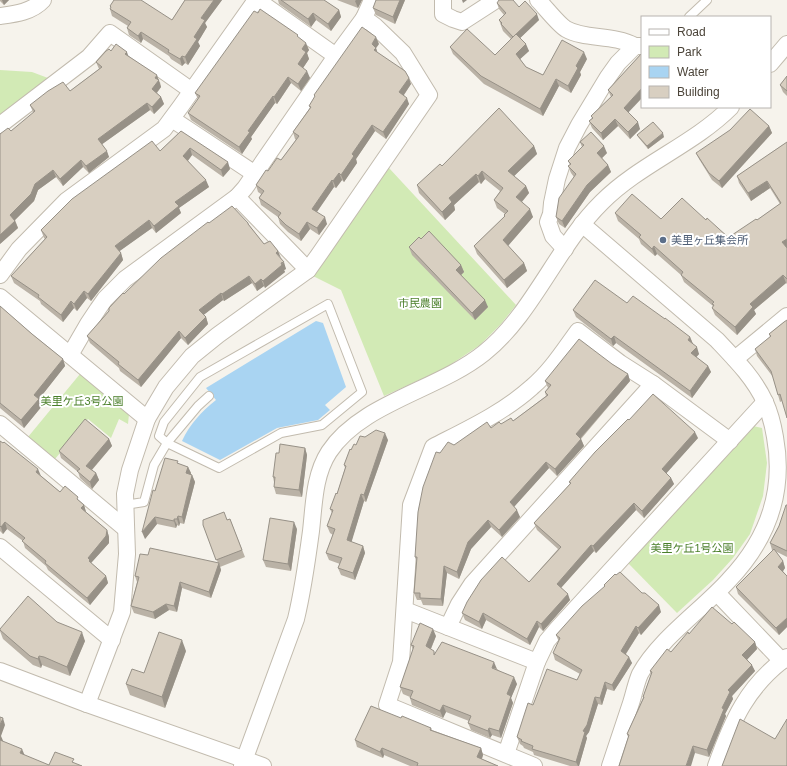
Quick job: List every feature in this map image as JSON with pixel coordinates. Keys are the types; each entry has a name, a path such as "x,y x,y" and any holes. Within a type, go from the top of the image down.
{"street":[{"path":"0,16 17,14 30,10 43,0"},
{"path":"0,275 19,249 66,202 164,129 256,0 336,56"},
{"path":"70,356 88,324 105,299 125,279 237,197 255,174 364,18 372,0"},
{"path":"443,0 443,14 462,22 496,0"},
{"path":"538,0 565,28 575,32 613,38 638,46 618,63 579,125 567,148 557,179 551,214 548,222 553,236 565,249"},
{"path":"87,704 122,612 127,554 125,494 130,470 147,418 172,380 197,352 224,330 308,270 429,95 403,53 375,26 364,18"},
{"path":"0,125 90,57 110,33 192,91"},
{"path":"771,63 787,44"},
{"path":"243,763 296,619 302,595 314,494 322,467 329,452 348,431 378,410 444,379 472,363 485,352 510,328 582,224 601,203 630,177 707,127 721,117 730,108"},
{"path":"172,119 255,174"},
{"path":"237,197 308,270"},
{"path":"582,224 717,340 735,359 753,382 765,402 773,425 778,452 779,470 774,504 768,521 761,538 746,561 655,653 640,675 610,766"},
{"path":"0,297 147,418"},
{"path":"735,359 787,316"},
{"path":"534,766 388,705 401,662 411,505 433,447 502,411 533,387 554,364 578,331 620,363 653,384 730,441"},
{"path":"448,627 459,604 472,584 653,384"},
{"path":"506,754 537,662 547,641 765,402"},
{"path":"0,424 126,529"},
{"path":"0,547 112,640"},
{"path":"716,593 784,659 756,685 740,708 727,734 716,766"},
{"path":"405,610 537,662"},
{"path":"0,671 243,763 263,766"}],"lane":[{"path":"690,16 707,0"},
{"path":"328,304 362,392 322,426 281,433 220,468 167,444 159,436 164,422 200,377 328,304"},
{"path":"125,505 144,502 154,465 167,444 208,396"}],"green space":[{"path":"0,70 32,72 48,78 0,116"},
{"name":"市民農園","path":"389,168 516,305 501,324 480,345 444,369 384,396 341,290 313,276"},
{"name":"美里ケ丘3号公園","path":"80,374 129,414 128,424 119,419 111,438 88,419 55,459 28,437"},
{"name":"美里ケ丘1号公園","path":"753,426 762,428 767,463 763,496 750,534 733,558 713,580 677,613 628,563"}],"water":[{"path":"316,321 323,323 346,387 325,405 330,410 318,420 277,428 220,460 182,441 196,419 216,400 206,388"}],"building":[{"path":"114,0 141,0 172,20 185,0 214,0 201,18 205,20 194,37 197,39 185,57 182,56 180,59 141,32 138,36 127,28 131,22 110,9 110,6"},
{"path":"281,0 324,0 339,10 328,24 313,13 308,19"},
{"path":"376,0 400,0 393,17 373,8"},
{"path":"499,0 513,0 519,7 525,1 537,14 513,37 499,20 506,13 497,3"},
{"path":"260,9 298,35 297,36 306,43 302,49 306,52 298,64 307,71 298,84 288,77 248,131 250,132 239,147 188,113 200,96 195,93 254,11 258,13"},
{"path":"362,27 376,37 372,44 376,48 374,50 405,71 409,78 399,92 407,98 383,132 372,125 352,154 354,156 341,175 339,173 333,181 332,180 312,209 325,217 317,228 307,222 299,234 278,217 281,213 259,198 264,191 256,185 266,170 268,171 277,158 281,160 299,136 293,132 311,107 309,106 315,96 314,95"},
{"path":"467,29 495,55 516,34 526,44 516,54 526,67 543,75 562,40 584,52 576,66 578,68 568,86 556,79 540,109 481,76 450,47"},
{"path":"116,44 127,52 125,54 157,75 155,78 159,80 152,89 161,97 152,107 147,103 98,139 107,151 86,166 81,160 60,179 53,170 35,184 31,194 10,215 15,221 0,235 0,134 8,128 11,131 35,111 30,105 48,91 63,82 70,91 102,67 96,62 106,51 109,49 111,51"},
{"path":"641,54 641,89 624,108 638,122 628,132 615,119 601,133 589,121 593,118 591,116 613,95 608,90"},
{"path":"787,76 787,91 780,85"},
{"path":"499,108 534,146 508,171 526,186 516,197 530,209 503,240 524,263 504,280 474,246 505,216 504,215 508,211 494,200 503,188 482,171 478,176 476,174 449,198 452,202 442,212 417,185 440,164 442,166"},
{"path":"750,109 769,126 719,181 709,173 696,153 730,130"},
{"path":"653,122 663,133 647,146 637,135"},
{"path":"181,131 228,162 221,170 190,148 183,156 206,180 175,202 179,206 154,226 149,220 115,246 121,253 88,294 84,291 74,304 71,301 61,315 38,297 39,295 11,276 47,237 41,230 72,199 152,141 160,151"},
{"path":"591,132 604,146 597,153 608,165 587,185 562,221 556,217 559,198 576,174 568,166 571,164 568,161 584,145 580,142"},
{"path":"787,142 787,239 782,242 787,248 787,279 783,275 750,304 753,307 735,327 712,308 714,305 712,304 714,302 681,275 683,272 654,246 652,249 639,237 641,235 615,213 632,194 661,219 682,198 729,238 781,203 767,181 748,193 737,176"},
{"path":"232,206 248,223 264,244 270,241 278,251 276,253 284,262 281,263 282,265 263,281 261,279 255,284 249,276 222,294 221,293 199,310 206,317 185,338 179,331 138,380 118,364 119,362 87,336 123,293 124,294 161,258 208,222 209,223"},
{"path":"429,231 461,265 456,270 485,300 472,313 409,247 419,237 421,239"},
{"path":"595,280 627,303 633,296 690,337 688,340 697,347 691,353 708,366 690,391 614,336 611,339 573,310"},
{"path":"0,306 63,359 34,395 39,399 21,420 0,403"},
{"path":"787,320 787,418 771,371 755,349 771,336 769,334"},
{"path":"579,339 628,374 576,434 581,439 555,469 546,462 510,502 517,510 499,530 488,520 468,542 457,572 444,566 441,599 420,598 420,593 414,593 417,557 415,557 418,512 423,487 436,452 440,453 448,442 454,445 487,422 491,428 499,422 501,424 511,418 513,421 548,395 545,392 551,385 545,381"},
{"path":"653,394 695,432 662,469 671,478 642,511 634,503 593,546 591,545 557,584 568,594 541,624 537,621 527,639 483,613 479,622 462,613 481,580 502,557 529,582 561,547 534,523 571,483 569,482 595,452 628,419 629,420"},
{"path":"85,419 109,439 86,466 96,473 90,482 77,471 80,469 59,451"},
{"path":"376,430 385,433 364,495 361,494 347,540 363,546 353,573 338,568 342,558 326,553 335,529 327,526 333,510 330,509 336,493 337,494 346,466 344,465 350,449 351,450 354,444 356,445 360,436 365,437"},
{"path":"0,441 3,443 4,442 38,469 36,472 60,492 65,486 78,497 77,499 84,505 81,508 107,530 106,536 88,558 90,560 89,561 106,576 87,598 45,563 46,561 22,541 25,538 5,522 1,527 0,526"},
{"path":"280,444 305,448 299,490 274,487 275,477 273,477 276,453 279,453"},
{"path":"165,458 178,461 177,463 188,467 186,473 192,475 182,517 178,516 177,519 174,519 174,521 155,517 142,532 153,490 155,491"},
{"path":"786,505 787,551 770,543 779,526"},
{"path":"224,512 227,520 230,519 242,550 216,560 203,525 203,520"},
{"path":"270,518 294,522 288,564 263,560"},
{"path":"150,548 219,563 209,592 180,582 174,606 166,604 153,612 131,606 139,577 135,576 140,554 148,555"},
{"path":"774,549 783,561 778,567 787,576 787,618 776,628 736,587"},
{"path":"620,572 642,593 645,593 659,605 638,628 636,626 621,651 629,657 612,685 605,682 600,698 595,697 587,725 583,731 585,732 576,762 532,749 533,746 521,741 522,740 517,737 528,703 533,705 547,669 577,680 582,670 553,653 560,638 556,635 582,606 605,586 604,585 615,574 616,575"},
{"path":"28,596 57,622 82,632 67,667 44,657 39,656 38,659 30,656 0,630"},
{"path":"712,607 732,624 734,622 755,642 742,655 752,665 728,690 730,692 722,708 724,709 707,750 693,746 686,766 619,766 629,735 627,734 644,697 652,672 650,671 667,649 671,652"},
{"path":"420,623 433,629 426,646 434,651 434,655 442,642 494,662 492,668 514,677 507,694 511,696 499,731 489,728 488,731 468,723 471,716 443,705 440,711 410,698 413,691 400,687 414,646 411,645"},
{"path":"159,632 182,640 162,697 126,684 132,669 144,673"},
{"path":"371,706 401,718 402,716 431,728 430,730 481,748 477,757 498,766 417,766 418,763 382,748 380,752 355,740"},
{"path":"0,717 3,718 0,725"},
{"path":"740,719 775,739 787,719 787,766 722,766"},
{"path":"0,740 22,749 20,753 49,765 55,752 74,759 72,762 82,766 0,766"}],"place":[{"name":"美里ヶ丘集会所","path":"663,240"}]}
